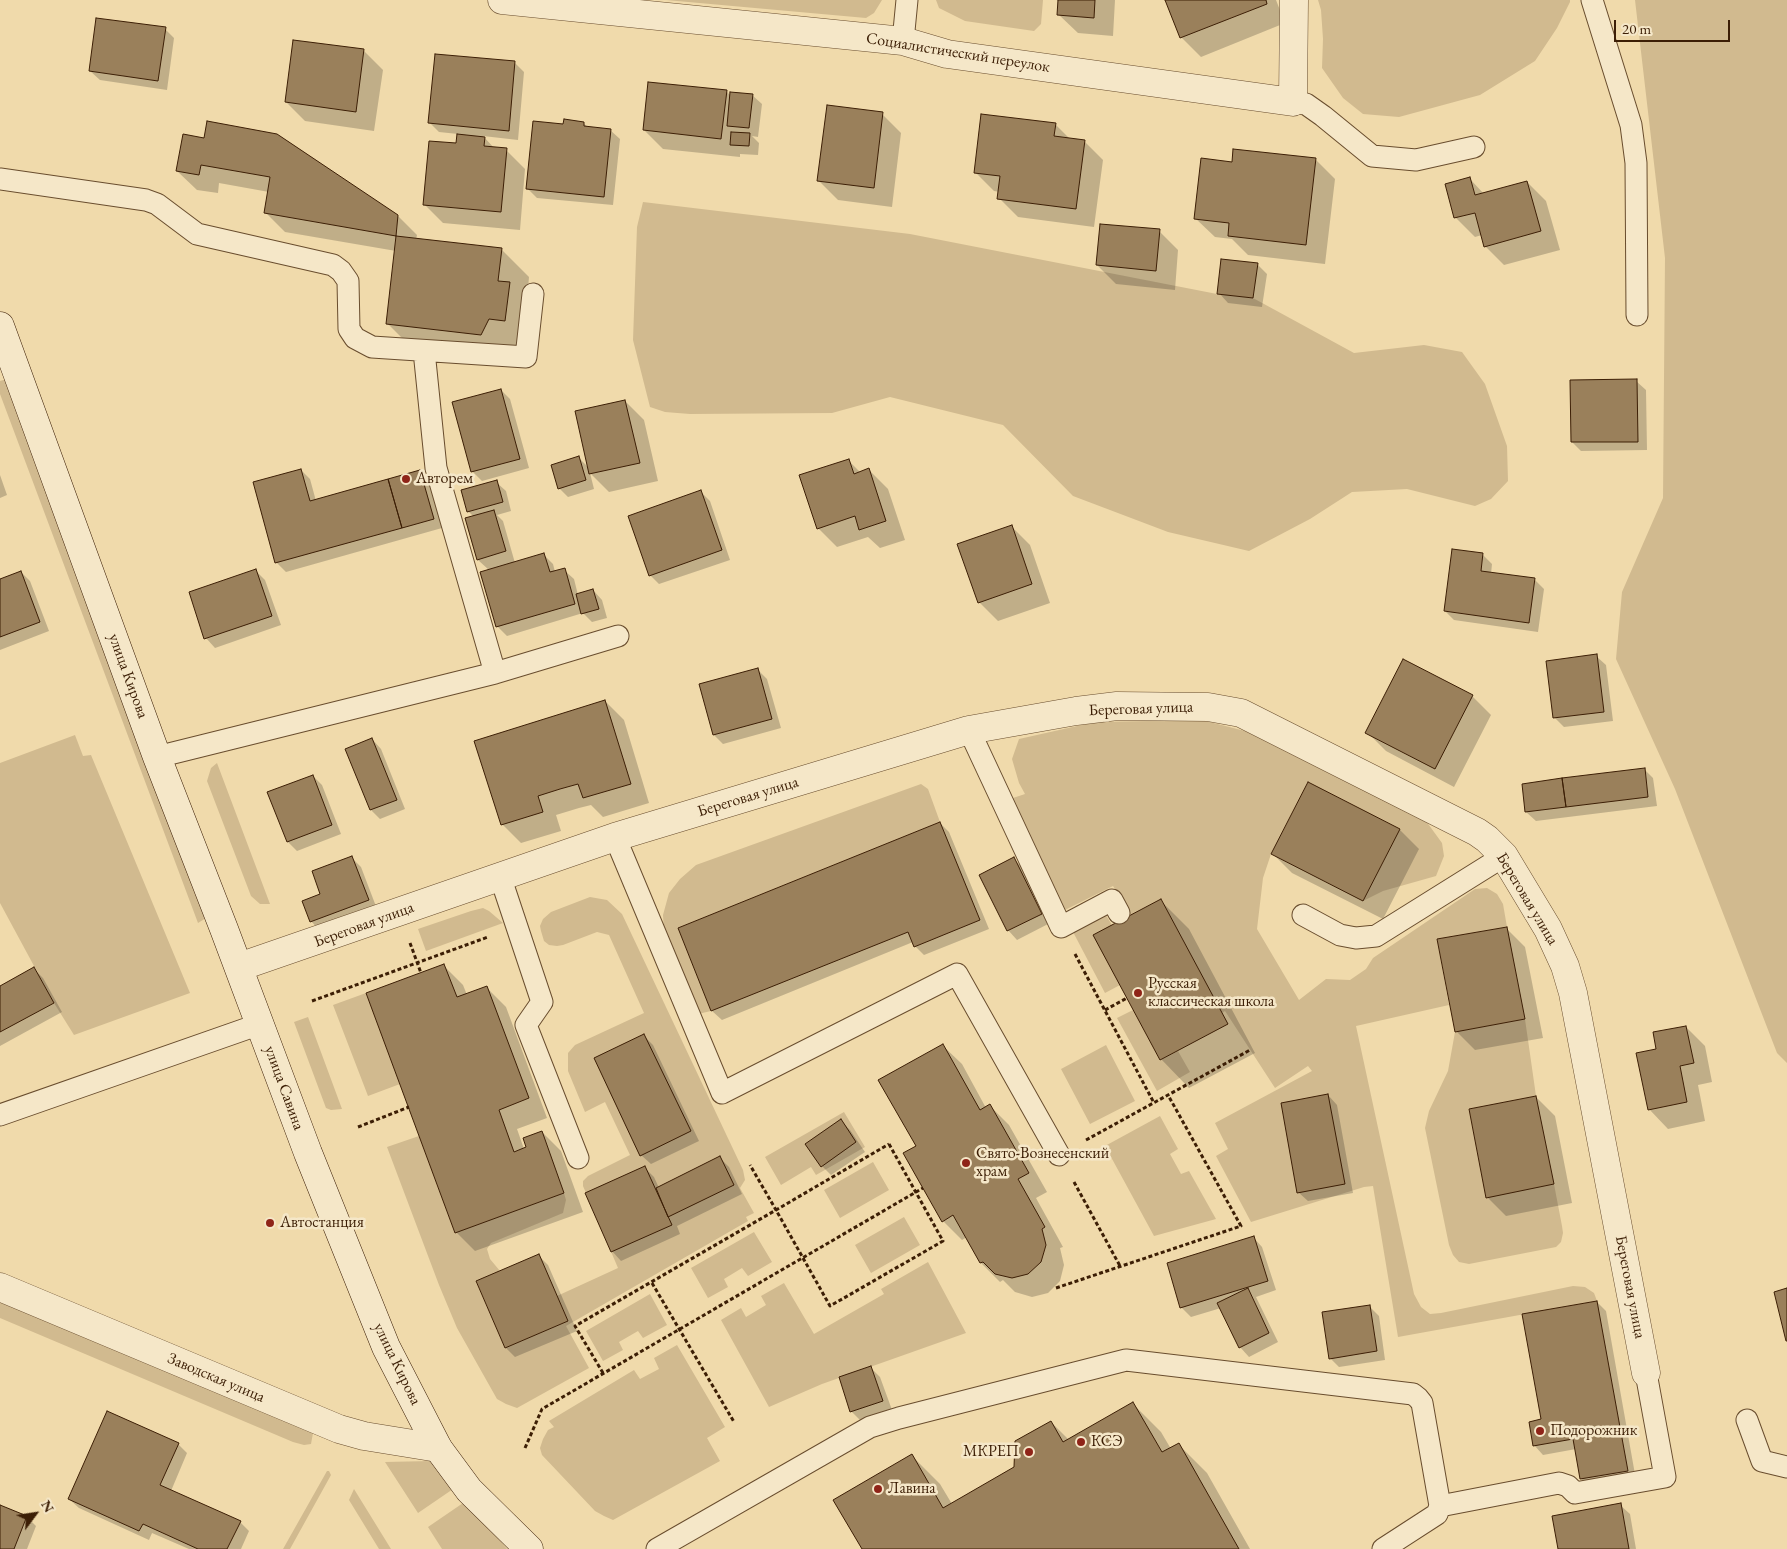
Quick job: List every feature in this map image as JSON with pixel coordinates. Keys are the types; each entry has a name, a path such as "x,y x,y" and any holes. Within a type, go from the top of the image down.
{"street":[{"name":"Социалистический переулок","path":"502,0 903,41 947,54 1293,102"},
{"path":"1293,102 1294,0"},
{"name":"улица Кирова","path":"0,326 6,364 260,1024"},
{"name":"Береговая улица","path":"239,967 293,950 615,837 969,730 1076,711 1117,706 1208,707 1241,713 1477,832 1504,856 1548,929 1566,966 1573,993 1646,1373"},
{"name":"улица Савина","path":"260,1024 308,1153"},
{"name":"улица Кирова","path":"308,1153 386,1347 438,1448 470,1490 529,1549"},
{"name":"Заводская улица","path":"0,1287 339,1429 364,1436 438,1448"}],"lane":[{"path":"903,41 907,0"},
{"path":"1592,0 1631,125 1636,163 1638,315"},
{"path":"1293,102 1306,104 1372,156 1416,160 1474,147"},
{"path":"0,179 146,200 157,204 197,234 333,265 341,271 348,281 349,329 355,338 372,347 526,357 533,294"},
{"path":"424,351 436,468 495,673"},
{"path":"157,757 495,673 618,636"},
{"path":"969,730 1061,927 1112,900 1119,913"},
{"path":"615,837 722,1093 957,974 1060,1155"},
{"path":"1303,915 1340,935 1356,938 1376,936 1504,856"},
{"path":"500,876 542,1002 542,1005 526,1025 578,1158"},
{"path":"0,1115 260,1024"},
{"path":"657,1549 870,1427 1126,1360 1413,1394 1422,1403 1440,1506 1438,1514 1383,1549"},
{"path":"1440,1506 1559,1483 1568,1486 1575,1492 1665,1476 1646,1373"},
{"path":"1747,1420 1762,1460 1787,1467"}],"path":[{"path":"312,1002 516,927"},
{"path":"1061,927 1154,1103"},
{"path":"1105,1010 1127,998"},
{"path":"1120,1266 1060,1155 1250,1050"},
{"path":"1056,1288 1241,1226 1168,1095"},
{"path":"358,1127 409,1107"},
{"path":"602,1373 575,1326 652,1283 776,1210 889,1144 943,1241 830,1306 803,1257 776,1210 750,1165"},
{"path":"525,1448 542,1409 923,1188"},
{"path":"652,1283 734,1422"}],"shaded area":[{"path":"666,0 882,0 874,13 866,18"},
{"path":"936,0 1043,0 1041,24 1034,31 965,21 939,8"},
{"path":"1318,0 1570,0 1570,2 1557,28 1535,61 1480,95 1399,117 1363,114 1343,98 1322,68 1323,39 1321,10"},
{"path":"1635,0 1787,0 1787,1063 1777,1053 1675,789 1616,659 1622,592 1663,498 1665,258"},
{"path":"643,202 910,234 1217,294 1253,298 1354,353 1424,345 1462,352 1485,384 1507,446 1508,481 1491,499 1475,506 1407,489 1352,492 1310,519 1249,551 1168,532 1073,496 1003,425 890,397 832,413 690,414 665,412 650,407 633,340 637,227"},
{"path":"7,379 206,918 198,923 0,394 0,381"},
{"path":"1202,720 1245,731 1426,821 1442,843 1444,856 1436,876 1383,891 1363,901 1400,829 1308,782 1271,854 1263,878 1257,929 1299,1000 1326,979 1350,980 1366,969 1373,958 1475,889 1487,888 1497,894 1503,904 1507,927 1437,939 1449,1005 1356,1026 1414,1294 1421,1307 1430,1314 1441,1313 1573,1286 1585,1287 1594,1293 1597,1301 1398,1337 1373,1186 1364,1187 1251,1222 1216,1156 1228,1149 1215,1123 1312,1071 1308,1066 1275,1088 1225,1011 1222,1013 1161,899 1131,915 1113,886 1063,911 1010,799 1025,794 1019,783 1012,759 1019,739 1095,722"},
{"path":"75,735 83,756 91,755 190,993 74,1035 54,1003 0,903 0,763"},
{"path":"217,763 270,904 260,904 251,896 207,781 211,768"},
{"path":"921,784 928,789 940,822 678,928 711,1011 698,1014 664,932 663,915 669,893 680,879 696,865"},
{"path":"590,897 607,900 622,914 743,1170 745,1180 740,1188 754,1213 746,1217 748,1221 566,1326 589,1368 517,1408 497,1399 457,1328 387,1147 419,1136 455,1233 564,1193 566,1200 563,1213 491,1243 487,1249 490,1259 500,1271 476,1282 505,1348 568,1321 557,1296 618,1268 583,1186 583,1181 588,1176 630,1155 605,1102 585,1112 568,1071 568,1053 575,1045 644,1013 609,935 597,932 563,945 549,945 544,941 540,926 543,919 551,912"},
{"path":"483,908 503,923 426,951 418,929"},
{"path":"1104,912 1112,925 1120,985 1105,993 1072,930"},
{"path":"366,993 400,1084 368,1096 333,1005"},
{"path":"1133,1010 1160,1060 1178,1051 1190,1072 1157,1091 1117,1018"},
{"path":"308,1017 342,1109 331,1110 326,1108 294,1022"},
{"path":"1525,1019 1536,1096 1469,1109 1486,1197 1554,1184 1563,1233 1561,1242 1556,1247 1469,1264 1459,1262 1453,1255 1449,1245 1425,1128 1429,1111 1448,1071 1455,1032"},
{"path":"1106,1045 1135,1101 1090,1124 1061,1069"},
{"path":"844,1112 865,1147 816,1175 811,1167 781,1185 765,1157"},
{"path":"1160,1116 1178,1149 1170,1154 1181,1174 1189,1171 1216,1219 1154,1236 1105,1146"},
{"path":"873,1162 889,1190 840,1218 824,1190"},
{"path":"904,1217 920,1245 871,1273 855,1245"},
{"path":"754,1232 772,1262 748,1276 742,1268 724,1279 728,1287 708,1298 691,1268"},
{"path":"928,1262 966,1333 822,1384 769,1407 721,1320 741,1308 746,1317 766,1305 761,1296 784,1283 814,1334 884,1294 881,1289"},
{"path":"650,1294 667,1325 643,1338 638,1331 619,1342 623,1350 603,1361 586,1331"},
{"path":"0,1298 313,1433 311,1444 304,1445 293,1442 0,1318"},
{"path":"677,1345 725,1427 707,1438 720,1461 613,1520 595,1511 542,1455 540,1448 543,1439 548,1430 554,1427 549,1421 634,1370 640,1379 659,1369 654,1358"},
{"path":"431,1461 456,1487 418,1513 385,1462"},
{"path":"327,1471 331,1475 290,1549 283,1549"},
{"path":"354,1489 391,1549 379,1549 349,1500"},
{"path":"466,1501 507,1549 442,1549 428,1527"}],"building":[{"path":"1058,0 1095,0 1094,18 1057,15"},
{"path":"1165,0 1266,0 1267,4 1180,38"},
{"path":"96,18 166,27 158,81 89,71"},
{"path":"293,40 364,49 356,112 285,102"},
{"path":"435,54 515,61 509,131 428,123"},
{"path":"648,82 727,90 721,139 643,130"},
{"path":"730,92 753,94 749,128 727,126"},
{"path":"827,105 883,112 874,188 817,181"},
{"path":"981,114 1056,123 1054,136 1085,140 1076,209 997,199 1000,176 974,173"},
{"path":"564,119 584,122 584,126 611,129 604,197 526,189 533,121 563,124"},
{"path":"207,121 277,134 398,215 396,236 264,213 270,177 201,165 199,175 176,171 183,134 204,138"},
{"path":"731,132 750,133 749,146 730,145"},
{"path":"457,134 485,137 484,146 507,148 501,212 423,205 429,141 456,143"},
{"path":"1233,149 1316,158 1306,245 1228,236 1229,223 1194,219 1201,158 1232,162"},
{"path":"1470,177 1475,195 1527,181 1541,231 1484,247 1475,213 1454,218 1445,184"},
{"path":"1100,224 1160,229 1156,271 1096,265"},
{"path":"396,236 502,248 498,281 510,282 505,321 489,319 481,335 386,324"},
{"path":"1221,259 1258,263 1253,298 1217,294"},
{"path":"1637,379 1638,442 1571,442 1570,380"},
{"path":"501,389 520,459 471,472 452,402"},
{"path":"625,400 640,463 589,474 575,411"},
{"path":"579,456 586,480 558,489 551,465"},
{"path":"849,459 854,474 869,468 886,521 859,530 855,516 817,529 799,475"},
{"path":"301,469 310,501 388,479 402,528 275,563 253,482"},
{"path":"420,470 434,519 402,528 388,479"},
{"path":"497,480 503,502 467,512 461,490"},
{"path":"701,490 722,550 649,576 628,516"},
{"path":"494,510 506,551 477,560 465,518"},
{"path":"1012,525 1032,584 978,603 957,544"},
{"path":"1452,549 1483,553 1481,571 1535,578 1529,623 1444,611"},
{"path":"544,553 550,572 565,568 575,604 496,627 480,572"},
{"path":"256,569 272,616 204,639 189,592"},
{"path":"21,571 40,622 0,637 0,579"},
{"path":"593,589 599,609 581,614 576,594"},
{"path":"1597,654 1604,712 1553,718 1546,661"},
{"path":"1403,659 1473,695 1435,769 1365,733"},
{"path":"758,668 772,719 713,735 699,684"},
{"path":"605,700 631,784 583,798 578,784 560,789 538,796 543,812 501,825 474,741"},
{"path":"372,738 397,800 370,810 345,749"},
{"path":"1645,768 1648,797 1566,807 1562,778"},
{"path":"313,775 332,825 287,842 267,792"},
{"path":"1562,778 1566,807 1525,812 1522,784"},
{"path":"1308,782 1400,829 1363,901 1271,854"},
{"path":"940,822 980,920 914,947 908,932 711,1011 678,928"},
{"path":"352,856 369,900 310,922 302,901 320,894 312,871"},
{"path":"1014,857 1042,914 1007,931 979,875"},
{"path":"1161,899 1228,1024 1160,1060 1093,935"},
{"path":"1507,927 1525,1019 1455,1032 1437,939"},
{"path":"444,964 457,997 487,986 529,1098 499,1110 514,1152 526,1147 523,1138 542,1131 564,1193 455,1233 366,993"},
{"path":"34,967 54,1003 0,1032 0,986"},
{"path":"1686,1026 1694,1063 1680,1066 1687,1102 1648,1110 1636,1053 1656,1049 1653,1032"},
{"path":"644,1034 691,1131 640,1156 594,1058"},
{"name":"Свято-Вознесенский храм","path":"943,1044 980,1110 990,1104 1029,1173 1018,1179 1045,1227 1042,1229 1046,1245 1041,1262 1028,1274 1012,1278 995,1274 983,1262 980,1263 953,1215 942,1222 903,1153 916,1146 878,1080"},
{"path":"1328,1094 1345,1184 1297,1193 1281,1103"},
{"path":"1536,1096 1554,1184 1486,1198 1469,1109"},
{"path":"841,1119 856,1142 821,1167 805,1144"},
{"path":"720,1156 734,1185 668,1217 656,1188"},
{"path":"645,1166 672,1225 611,1252 585,1193"},
{"path":"1254,1236 1268,1281 1180,1308 1167,1263"},
{"path":"539,1254 568,1321 505,1348 476,1281"},
{"path":"1248,1288 1269,1333 1239,1348 1217,1303"},
{"path":"1787,1288 1787,1341 1786,1341 1774,1292"},
{"path":"1597,1301 1628,1471 1580,1479 1573,1439 1533,1446 1529,1422 1541,1419 1522,1314"},
{"path":"1370,1305 1377,1351 1329,1359 1322,1312"},
{"path":"871,1366 883,1401 850,1412 839,1377"},
{"path":"1133,1402 1162,1452 1179,1443 1239,1549 862,1549 833,1500 912,1454 943,1508 1014,1467 1015,1441 1051,1421 1063,1442"},
{"path":"107,1411 179,1443 160,1485 241,1521 227,1549 198,1549 143,1524 139,1531 68,1499"},
{"path":"1621,1503 1629,1549 1558,1549 1552,1516"},
{"path":"0,1505 27,1516 14,1549 0,1549"}],"place":[{"name":"Авторем","path":"406,479"},
{"name":"Русская классическая школа","path":"1138,993"},
{"name":"Свято-Вознесенский храм","path":"966,1163"},
{"name":"Автостанция","path":"270,1223"},
{"name":"Подорожник","path":"1540,1431"},
{"name":"КСЭ","path":"1081,1442"},
{"name":"МКРЕП","path":"1029,1452"},
{"name":"Лавина","path":"878,1489"}]}
